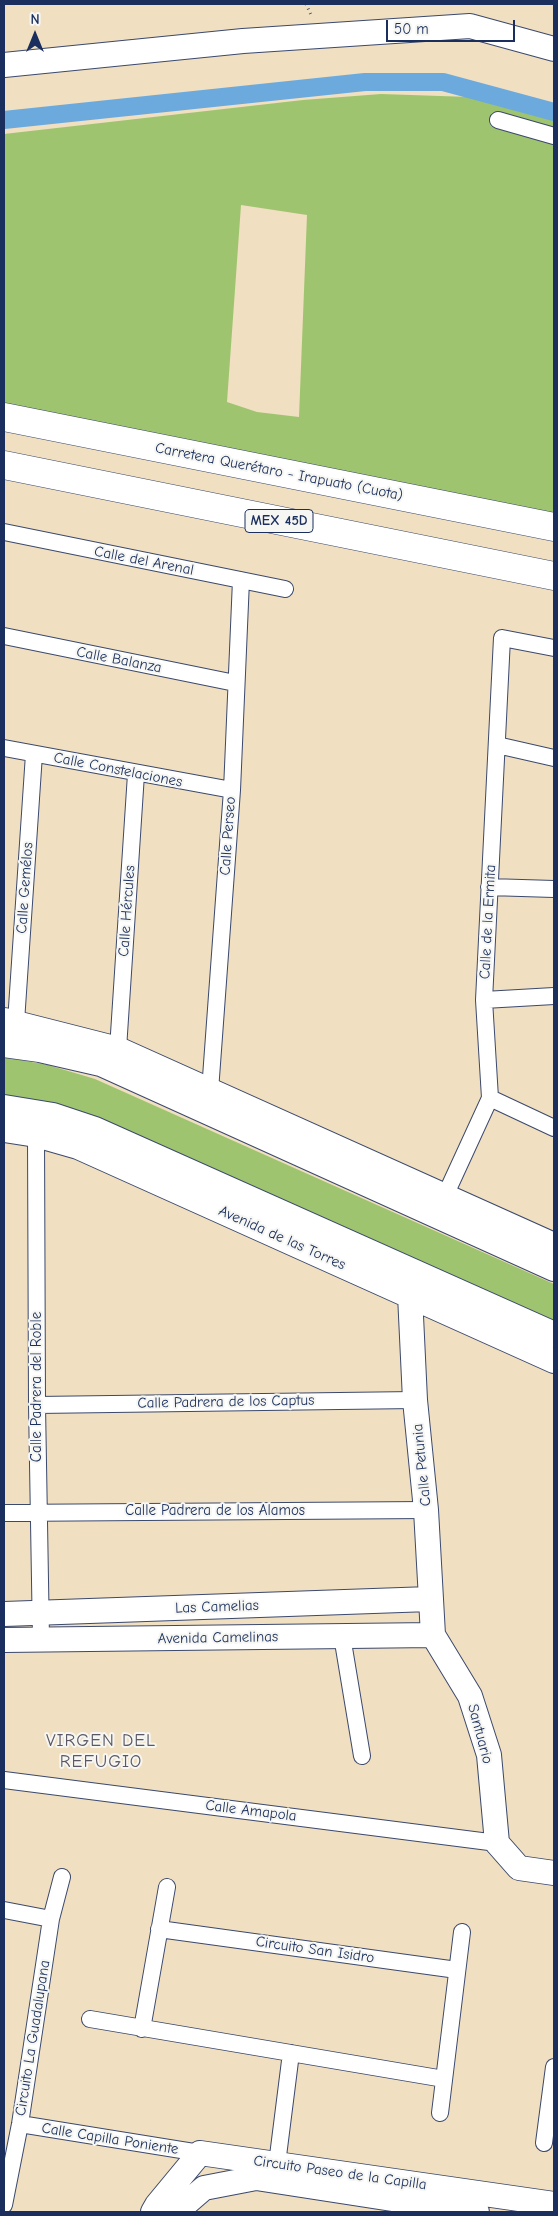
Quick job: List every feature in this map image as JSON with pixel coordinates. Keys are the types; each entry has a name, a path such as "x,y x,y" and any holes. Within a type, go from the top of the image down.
{"highway":[{"name":"Carretera Querétaro - Irapuato (Cuota)","path":"4,417 554,527"},
{"name":"MEX 45D","path":"4,465 554,576"}],"main road":[{"path":"4,1044 40,1049 101,1063 554,1268"},
{"name":"Avenida de las Torres","path":"4,1108 53,1116 95,1130 554,1335"}],"street":[{"path":"4,65 243,41 470,26 554,49"},
{"path":"498,120 554,136"},
{"name":"Calle del Arenal","path":"4,532 285,589"},
{"name":"Calle Perseo","path":"210,1091 232,790 235,683 241,580"},
{"name":"Calle Balanza","path":"4,636 235,683"},
{"name":"Calle de la Ermita","path":"445,1196 490,1098 484,1000 502,638 554,648"},
{"path":"497,745 554,758"},
{"name":"Calle Constelaciones","path":"4,748 136,774 232,790"},
{"name":"Calle Gemélos","path":"10,1021 34,754"},
{"name":"Calle Hércules","path":"118,1049 136,774"},
{"path":"489,887 554,888"},
{"path":"484,1000 554,996"},
{"path":"10,1021 118,1049 554,1245"},
{"path":"490,1098 554,1128"},
{"path":"530,1117 554,1114"},
{"name":"Avenida de las Torres","path":"4,1130 36,1135 78,1147 554,1361"},
{"name":"Calle Padrera del Roble","path":"36,1135 38,1512 41,1640"},
{"name":"Calle Petunia","path":"410,1295 415,1400 426,1510 433,1636"},
{"name":"Calle Padrera de los Captus","path":"37,1405 415,1400"},
{"name":"Calle Padrera de los Alamos","path":"4,1513 426,1510"},
{"name":"Las Camelias","path":"4,1614 430,1599"},
{"path":"342,1636 362,1756"},
{"name":"Avenida Camelinas","path":"4,1640 433,1636"},
{"name":"Santuario","path":"433,1636 470,1696 489,1755 497,1843"},
{"name":"Calle Amapola","path":"4,1780 497,1843"},
{"path":"497,1843 519,1868 554,1873"},
{"name":"Circuito La Guadalupana","path":"4,2205 20,2124 51,1919 62,1877"},
{"path":"142,2029 166,1887"},
{"path":"4,1910 51,1919"},
{"name":"Circuito San Isidro","path":"159,1929 457,1970"},
{"path":"440,2113 462,1932"},
{"path":"90,2019 444,2078"},
{"path":"277,2164 291,2053"},
{"path":"544,2143 553,2087 554,2067"},
{"name":"Calle Capilla Poniente","path":"20,2124 200,2153"},
{"path":"153,2212 157,2204 200,2153"},
{"name":"Circuito Paseo de la Capilla","path":"200,2153 277,2164 419,2200 477,2212"},
{"name":"Circuito Paseo de la Capilla","path":"176,2212 204,2188 256,2178 419,2200 521,2206 554,2204"}],"green space":[{"path":"381,94 470,97 554,120 554,515 4,405 4,134 303,100","holes":["241,205 307,215 299,417 257,412 227,402"]},
{"path":"4,1057 48,1065 95,1079 554,1284 554,1323 4,1096"}],"waterway":[{"path":"4,120 365,82 443,82 554,112"}],"district":[{"name":"VIRGEN DEL REFUGIO","path":"101,1751"}]}
